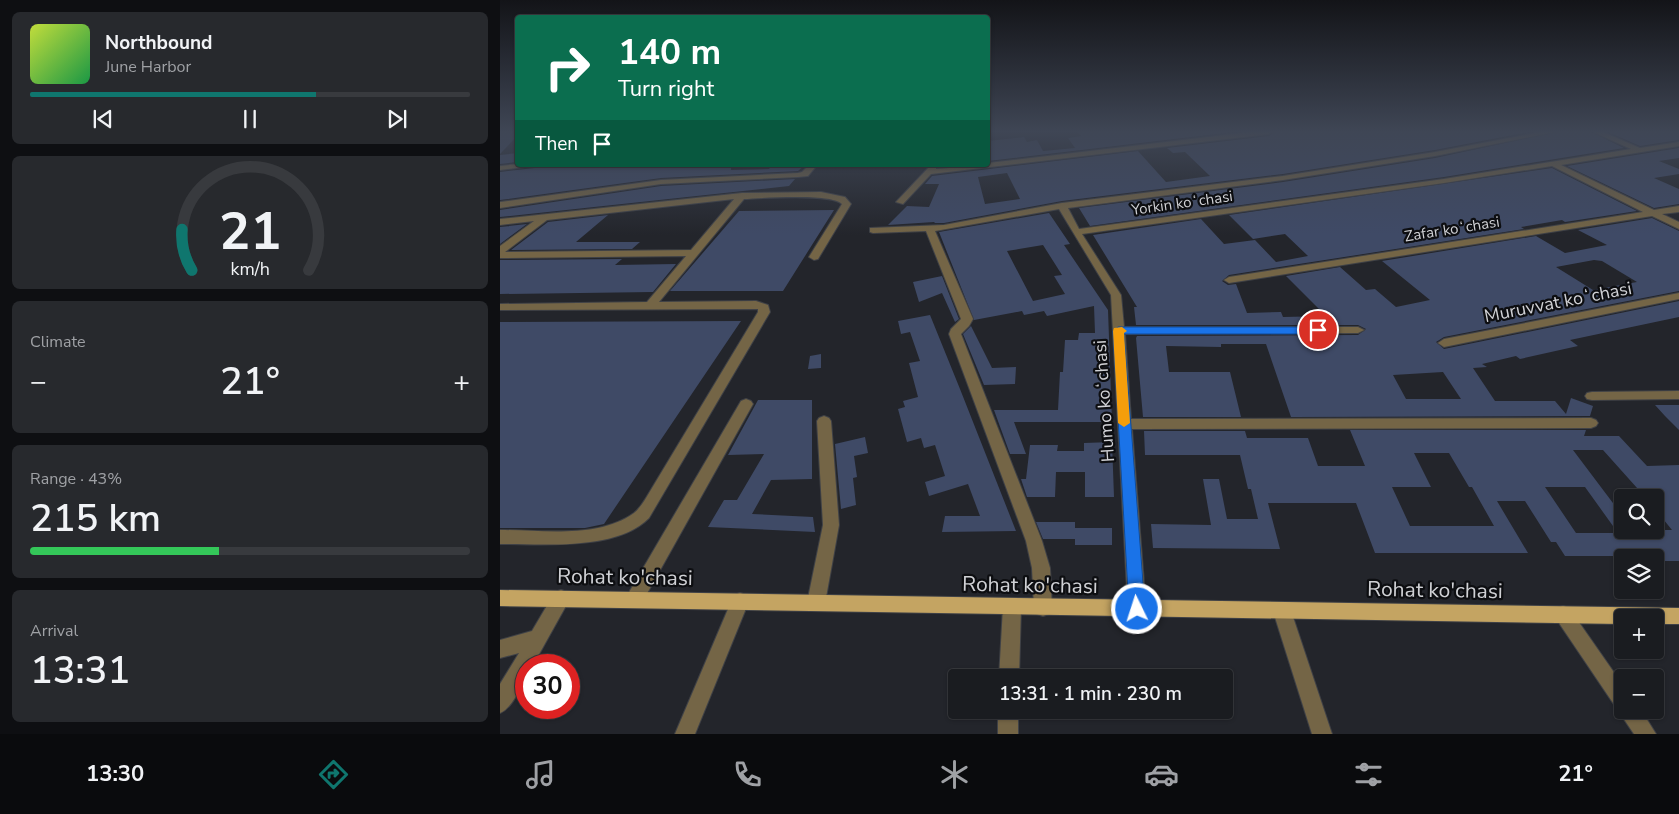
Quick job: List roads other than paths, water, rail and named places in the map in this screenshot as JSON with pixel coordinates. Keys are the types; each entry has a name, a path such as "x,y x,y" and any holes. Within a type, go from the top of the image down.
{"main road":[{"name":"Rohat ko'chasi","path":"500,598 1043,608 1679,616"}],"street":[{"path":"500,168 514,166"},
{"path":"873,230 944,228 1062,206 1283,178 1357,166"},
{"name":"Yorkin koʻchasi","path":"1076,232 1530,166"},
{"path":"1557,166 1679,226"},
{"path":"500,205 661,182 798,175 805,174 811,167"},
{"path":"900,202 932,167"},
{"path":"928,172 971,167"},
{"path":"500,222 742,196 821,194 842,199 847,204 814,257"},
{"path":"650,305 742,196"},
{"name":"Humo koʻchasi","path":"1062,206 1076,232 1116,295 1137,609"},
{"name":"Zafar koʻchasi","path":"1229,280 1679,209"},
{"path":"501,255 545,217"},
{"path":"929,228 967,319 966,324 955,331 955,334 1034,541 1040,568 1043,608"},
{"path":"501,255 694,253"},
{"name":"Muruvvat koʻchasi","path":"1444,343 1679,296"},
{"path":"500,306 756,304 764,307 764,312 657,493 641,516 620,528 598,535 500,537"},
{"path":"1118,331 1358,330"},
{"path":"1592,396 1679,395"},
{"path":"634,600 746,404"},
{"path":"816,603 831,525 824,421"},
{"path":"1124,424 1592,423"},
{"path":"500,703 561,598"},
{"path":"685,734 740,601"},
{"path":"1010,669 1012,607"},
{"path":"1282,611 1322,734"},
{"path":"1563,614 1614,689"},
{"path":"500,649 538,638"},
{"path":"1008,719 1008,734"},
{"path":"1635,719 1646,734"}]}
